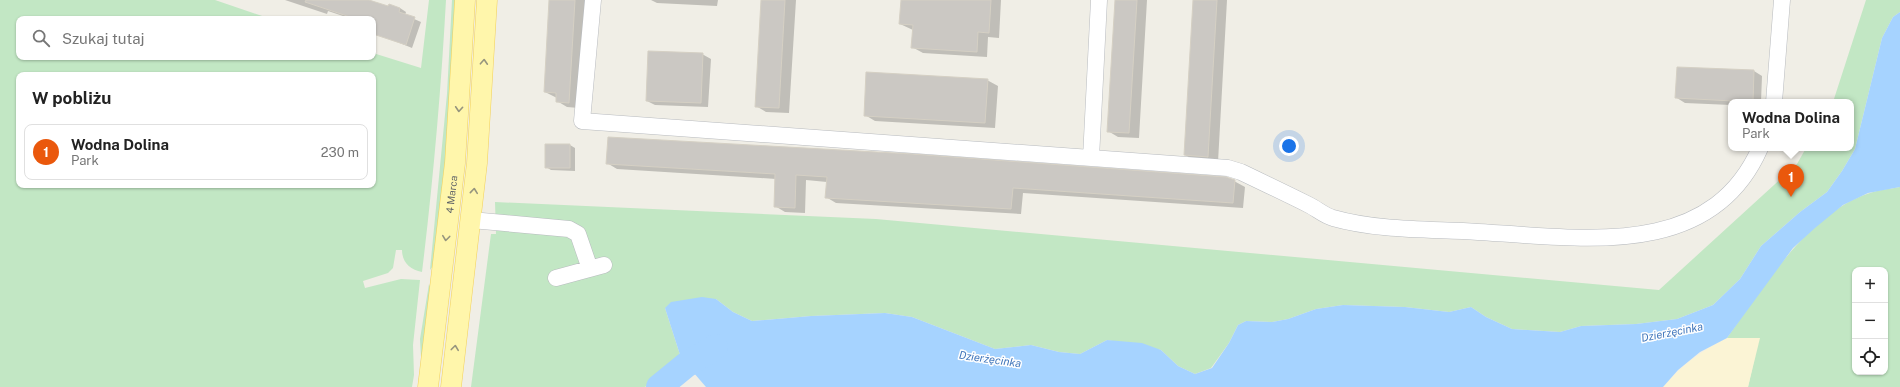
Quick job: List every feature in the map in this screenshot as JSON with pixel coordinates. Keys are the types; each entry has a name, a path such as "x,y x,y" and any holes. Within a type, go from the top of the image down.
{"main road":[{"name":"4 Marca","path":"428,387 455,162 465,0"},
{"path":"450,387 471,220 481,110 487,0"}],"lane":[{"path":"593,0 582,121 1228,168 1241,172 1331,217 1348,222 1385,227 1594,238 1646,234 1683,224 1702,216 1729,193 1744,176 1758,151"},
{"path":"1091,158 1099,0"},
{"path":"1774,99 1782,0"},
{"path":"471,220 569,229 578,234 597,267 556,278"}],"green space":[{"path":"0,0 215,0 262,16 16,16 16,60 376,60 376,54 421,68 429,0 446,0 442,68 430,204 422,272 410,267 403,258 402,250 396,250 393,268 388,273 363,281 365,288 401,279 420,280 413,345 414,375 412,387 0,387"},
{"path":"452,0 458,0 453,92 435,263 430,270 447,94"},
{"path":"1866,0 1900,0 1900,12 1893,17 1882,38 1854,151 1854,99 1834,99"},
{"path":"1804,151 1854,151 1827,192 1800,212 1761,246 1740,279 1713,305 1677,319 1636,324 1581,326 1560,332 1512,329 1486,317 1471,307 1449,312 1405,307 1343,305 1316,309 1288,319 1272,322 1246,321 1238,325 1229,343 1211,368 1195,374 1178,366 1161,350 1107,340 1080,354 1059,352 1031,345 995,349 912,317 885,313 811,316 752,321 733,312 716,299 665,308 681,358 645,387 471,387 491,234 496,234 495,202 876,219 1659,290 1797,164"},
{"path":"1900,187 1900,387 1748,387 1759,338 1727,338 1771,276 1806,235 1825,218 1845,204 1867,194"},
{"path":"429,284 431,289 422,375 420,339"}],"sand":[{"path":"1727,338 1760,338 1748,387 1663,387 1692,359"}],"water":[{"path":"1900,12 1900,187 1868,193 1843,205 1815,228 1793,248 1727,338 1700,352 1678,370 1663,387 706,387 681,358 665,308 671,302 702,297 716,299 733,312 752,321 811,316 885,313 912,317 995,349 1031,345 1059,352 1080,354 1107,340 1142,343 1161,350 1178,366 1195,374 1212,368 1229,343 1238,325 1246,321 1272,322 1288,319 1316,309 1343,305 1405,307 1449,312 1471,307 1486,317 1512,329 1560,332 1581,326 1636,324 1677,319 1713,305 1740,279 1761,246 1800,212 1827,192 1855,149 1882,38 1893,17"}],"building":[{"path":"306,0 369,0 400,8 399,12 415,17 406,45 376,35 376,16 347,16 305,2"},
{"path":"549,0 575,0 569,103 556,102 556,93 544,92"},
{"path":"761,0 785,0 779,108 755,107"},
{"path":"901,0 991,0 989,33 978,32 977,52 911,48 913,25 899,24"},
{"path":"1115,0 1137,0 1129,133 1107,132"},
{"path":"1193,0 1217,0 1208,157 1184,155"},
{"path":"648,51 703,53 701,103 646,101"},
{"path":"1677,67 1754,70 1753,99 1728,99 1728,101 1675,98"},
{"path":"866,72 988,79 985,123 864,116"},
{"path":"608,137 912,154 1226,177 1235,180 1233,203 1013,188 1011,209 825,198 827,177 796,175 795,208 774,207 775,174 606,164"},
{"path":"545,144 570,144 570,168 545,168"}],"waterway":[{"name":"Dzierżęcinka","path":"659,387 686,365 715,347"}],"place":[{"name":"Wodna Dolina","path":"1791,197"}]}
